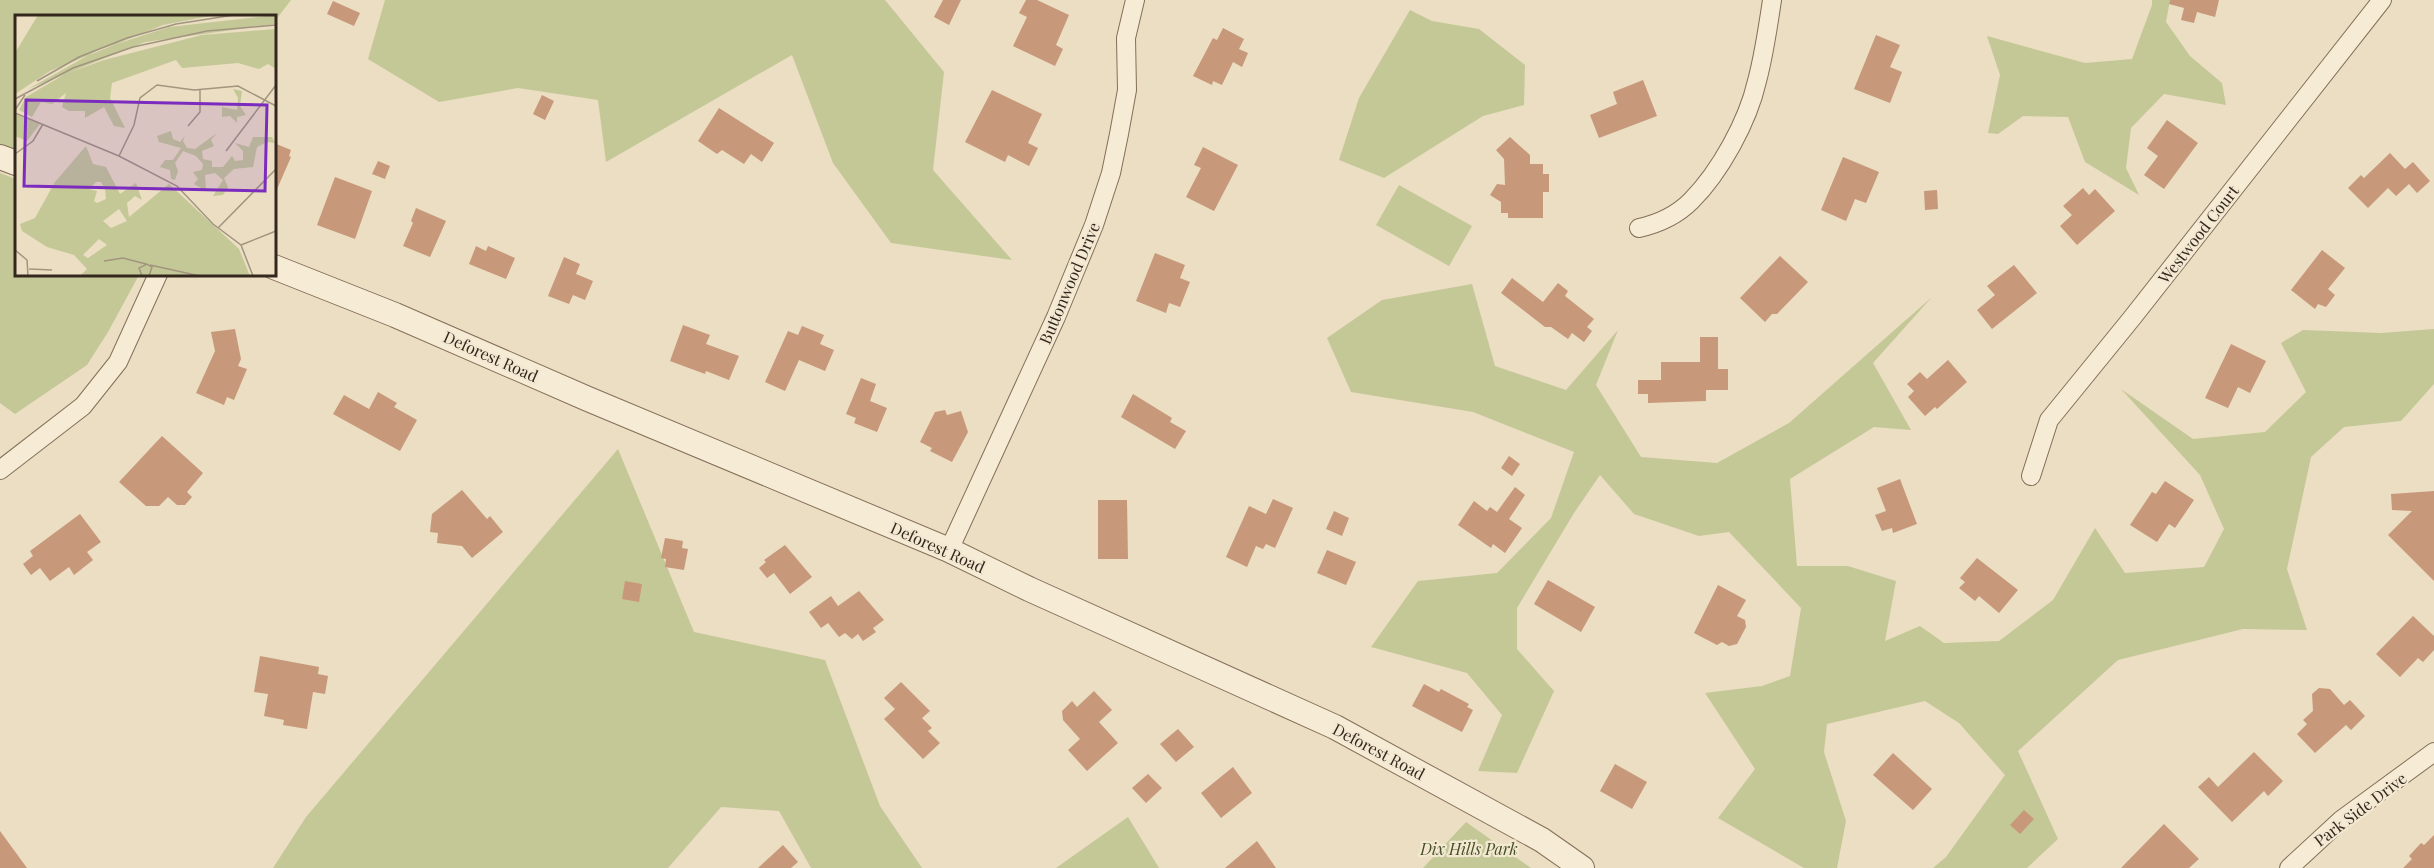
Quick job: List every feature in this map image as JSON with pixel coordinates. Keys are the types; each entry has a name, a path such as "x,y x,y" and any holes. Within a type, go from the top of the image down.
{"street":[{"name":"Buttonwood Drive","path":"949,550 1056,317 1094,225 1111,173 1119,134 1127,90 1126,38 1135,0"},
{"path":"1639,228 1657,224 1690,202 1716,169 1740,128 1757,84 1772,0"},
{"name":"Westwood Court","path":"2031,476 2049,420 2382,0"},
{"path":"0,157 15,163"},
{"name":"Deforest Road","path":"276,268 405,319 588,399 949,550 1029,589 1335,727 1542,840 1582,868"},
{"path":"0,470 83,406 118,363 157,276"},
{"name":"Park Side Drive","path":"2289,868 2341,820 2434,752"}],"green space":[{"path":"0,0 291,0 276,20 276,15 15,15 15,154 0,148"},
{"path":"385,0 885,0 944,72 933,170 1012,260 891,243 833,163 792,55 606,162 598,100 518,88 439,102 368,59"},
{"path":"2152,0 2170,0 2166,22 2190,56 2222,83 2226,105 2164,94 2131,128 2126,168 2139,195 2085,162 2068,117 2023,116 1998,134 1988,133 2000,75 1987,36 2085,63 2132,59"},
{"path":"1410,10 1432,21 1479,29 1525,65 1524,105 1483,116 1384,178 1339,160 1359,98"},
{"path":"0,173 15,179 15,276 138,276 87,365 15,414 0,403"},
{"path":"1399,185 1472,226 1449,266 1376,225"},
{"path":"1472,284 1495,366 1566,390 1618,330 1596,385 1641,457 1717,463 1789,423 1932,297 1873,363 1911,430 1874,427 1790,479 1797,566 1848,566 1896,581 1885,641 1920,626 1944,643 1999,641 2053,600 2095,528 2125,573 2204,567 2224,529 2200,475 2121,389 2193,439 2265,432 2306,392 2281,343 2303,330 2381,333 2434,329 2434,384 2401,421 2344,427 2311,457 2287,569 2307,630 2243,629 2118,660 2018,751 2058,839 2027,868 1933,868 1946,857 2005,775 1959,723 1925,701 1827,724 1824,752 1846,821 1837,868 1804,868 1718,818 1755,769 1705,693 1762,686 1790,676 1801,608 1729,532 1699,536 1634,514 1600,475 1574,513 1517,608 1517,649 1554,691 1517,773 1478,771 1502,715 1467,673 1371,647 1418,581 1497,573 1551,518 1574,452 1473,412 1351,392 1327,338 1382,300"},
{"path":"618,449 694,632 825,660 880,806 922,868 811,868 779,811 721,807 668,868 273,868 306,817"},
{"path":"1128,817 1159,868 1056,868"},
{"name":"Dix Hills Park","path":"1466,822 1531,868 1423,868"}],"building":[{"path":"943,0 961,0 949,25 934,17"},
{"path":"1026,0 1037,0 1069,15 1056,45 1063,49 1055,66 1013,46 1027,17 1019,13"},
{"path":"2170,0 2219,0 2215,17 2197,12 2194,23 2181,20 2184,8 2169,4"},
{"path":"333,1 360,13 354,26 327,14"},
{"path":"1223,28 1244,39 1239,49 1248,53 1242,67 1233,62 1222,85 1213,81 1212,85 1193,76 1213,38 1217,40"},
{"path":"1876,35 1900,45 1890,67 1902,72 1890,103 1854,89"},
{"path":"1643,80 1657,116 1599,138 1590,115 1617,104 1613,92"},
{"path":"992,90 1042,114 1028,143 1038,148 1029,166 1008,155 1005,162 965,142"},
{"path":"542,95 554,101 545,120 533,114"},
{"path":"719,108 774,143 762,162 751,154 744,164 722,150 717,154 698,141"},
{"path":"2167,120 2198,143 2164,189 2144,175 2158,156 2147,148"},
{"path":"1510,137 1530,155 1530,164 1543,164 1543,174 1549,174 1549,192 1543,192 1543,218 1508,218 1508,213 1501,213 1501,202 1490,195 1497,184 1505,185 1504,159 1496,150"},
{"path":"276,144 291,150 289,156 291,157 276,191"},
{"path":"1203,147 1238,165 1214,211 1186,197 1201,168 1194,165"},
{"path":"2390,153 2405,169 2413,162 2430,181 2417,193 2409,184 2396,196 2388,188 2368,208 2348,188 2361,175 2364,178"},
{"path":"1843,157 1879,172 1866,203 1855,199 1846,221 1821,210"},
{"path":"378,161 390,166 385,179 372,174"},
{"path":"335,177 372,191 355,239 317,225"},
{"path":"2083,188 2089,195 2095,189 2115,211 2077,245 2060,226 2072,215 2063,206"},
{"path":"1937,190 1938,209 1925,210 1924,191"},
{"path":"416,208 446,221 430,257 403,246 413,223 411,221"},
{"path":"476,246 486,251 488,246 515,258 506,279 469,264"},
{"path":"2322,250 2345,268 2328,289 2335,295 2326,307 2318,304 2315,309 2291,290"},
{"path":"1155,253 1185,265 1180,278 1190,282 1180,307 1169,303 1166,313 1136,301"},
{"path":"1780,256 1808,282 1777,314 1772,314 1765,322 1740,298"},
{"path":"564,257 580,264 576,274 593,281 585,300 573,295 569,304 548,296"},
{"path":"2014,265 2037,293 1992,329 1977,310 1995,295 1987,286"},
{"path":"1512,278 1543,302 1558,283 1568,291 1565,296 1594,319 1587,327 1592,331 1584,342 1572,333 1568,339 1551,327 1545,327 1501,293"},
{"path":"683,325 710,335 706,344 739,356 729,380 670,361"},
{"path":"802,326 824,335 820,344 834,350 825,371 799,360 785,391 765,382 788,331 798,335"},
{"path":"235,329 241,359 238,366 247,369 234,400 227,397 224,405 196,393 215,351 211,332"},
{"path":"1700,337 1718,337 1718,369 1728,369 1728,390 1706,390 1706,401 1648,403 1648,394 1638,394 1638,380 1661,380 1661,362 1700,362"},
{"path":"2231,344 2266,361 2250,393 2238,387 2228,408 2205,398"},
{"path":"1948,360 1967,382 1937,409 1935,407 1925,416 1908,397 1914,391 1907,384 1920,372 1927,379"},
{"path":"861,378 876,384 870,401 887,408 877,432 854,423 856,418 846,414"},
{"path":"378,392 397,403 394,407 417,420 400,451 333,414 344,395 369,409"},
{"path":"1133,394 1172,418 1170,422 1186,431 1175,449 1121,417"},
{"path":"945,410 947,415 961,411 968,432 952,462 930,451 932,448 920,442 935,412"},
{"path":"162,436 203,473 187,492 192,497 185,505 177,505 168,497 159,506 146,506 119,482"},
{"path":"1509,456 1520,464 1512,476 1501,468"},
{"path":"1900,479 1917,524 1893,533 1892,528 1882,531 1875,515 1886,511 1877,488"},
{"path":"2165,481 2194,500 2175,528 2169,524 2157,542 2130,525 2152,492 2156,494"},
{"path":"1515,487 1525,495 1509,519 1522,528 1505,553 1493,544 1491,548 1458,525 1474,501 1487,511 1490,507 1497,512"},
{"path":"462,490 487,519 490,516 503,532 472,558 462,546 437,543 438,533 430,532 432,514"},
{"path":"2434,491 2434,581 2388,535 2412,511 2392,510 2391,494"},
{"path":"1273,499 1293,508 1275,548 1266,544 1263,549 1256,546 1247,567 1226,557 1249,506 1266,514"},
{"path":"1098,500 1127,500 1128,559 1098,559"},
{"path":"1334,511 1349,518 1342,536 1326,529"},
{"path":"80,514 101,542 87,552 93,560 74,575 69,567 50,581 40,568 31,575 23,564 33,556 30,551"},
{"path":"665,538 683,541 682,548 688,549 684,570 665,567 666,559 661,558"},
{"path":"785,545 812,577 790,594 774,573 767,578 759,568 766,562 764,560"},
{"path":"1327,550 1356,562 1346,585 1317,573"},
{"path":"1977,558 2018,590 1999,613 1979,596 1975,601 1959,588 1965,582 1960,578"},
{"path":"1548,580 1595,607 1581,632 1534,604"},
{"path":"625,581 642,584 639,602 622,599"},
{"path":"1718,585 1746,600 1737,616 1745,620 1746,627 1737,644 1729,646 1722,642 1717,645 1694,633"},
{"path":"859,591 884,620 873,628 876,632 863,641 858,634 852,639 845,633 839,637 828,623 821,628 809,612 831,596 838,606"},
{"path":"2413,616 2434,636 2434,650 2423,662 2418,658 2400,677 2376,654"},
{"path":"260,656 319,667 318,674 328,676 325,694 313,692 307,729 283,725 284,720 264,716 268,694 254,692"},
{"path":"901,682 930,711 922,718 932,728 928,731 940,743 923,759 884,719 895,709 884,698"},
{"path":"1424,684 1439,692 1441,689 1469,704 1467,707 1473,710 1462,732 1412,706"},
{"path":"2319,688 2330,689 2344,705 2350,700 2365,716 2351,730 2346,725 2315,753 2297,734 2307,724 2303,720 2313,711 2312,694"},
{"path":"1094,691 1112,710 1099,722 1118,743 1087,771 1068,750 1080,739 1063,720 1062,711 1072,701 1077,707"},
{"path":"1178,729 1194,747 1176,762 1160,744"},
{"path":"2254,752 2283,781 2268,796 2264,791 2232,822 2198,787 2209,777 2218,787"},
{"path":"1893,753 1932,789 1913,810 1873,775"},
{"path":"1615,764 1647,782 1632,809 1600,791"},
{"path":"1233,767 1252,793 1221,818 1201,793"},
{"path":"1148,774 1162,788 1146,803 1132,788"},
{"path":"2024,810 2034,819 2020,834 2010,825"},
{"path":"2164,824 2199,859 2189,868 2121,868"},
{"path":"0,831 27,868 0,868"},
{"path":"2434,835 2434,868 2403,868 2412,859 2409,856 2421,843 2424,845"},
{"path":"1257,841 1276,868 1225,868"},
{"path":"783,845 798,862 791,868 758,868"}]}
